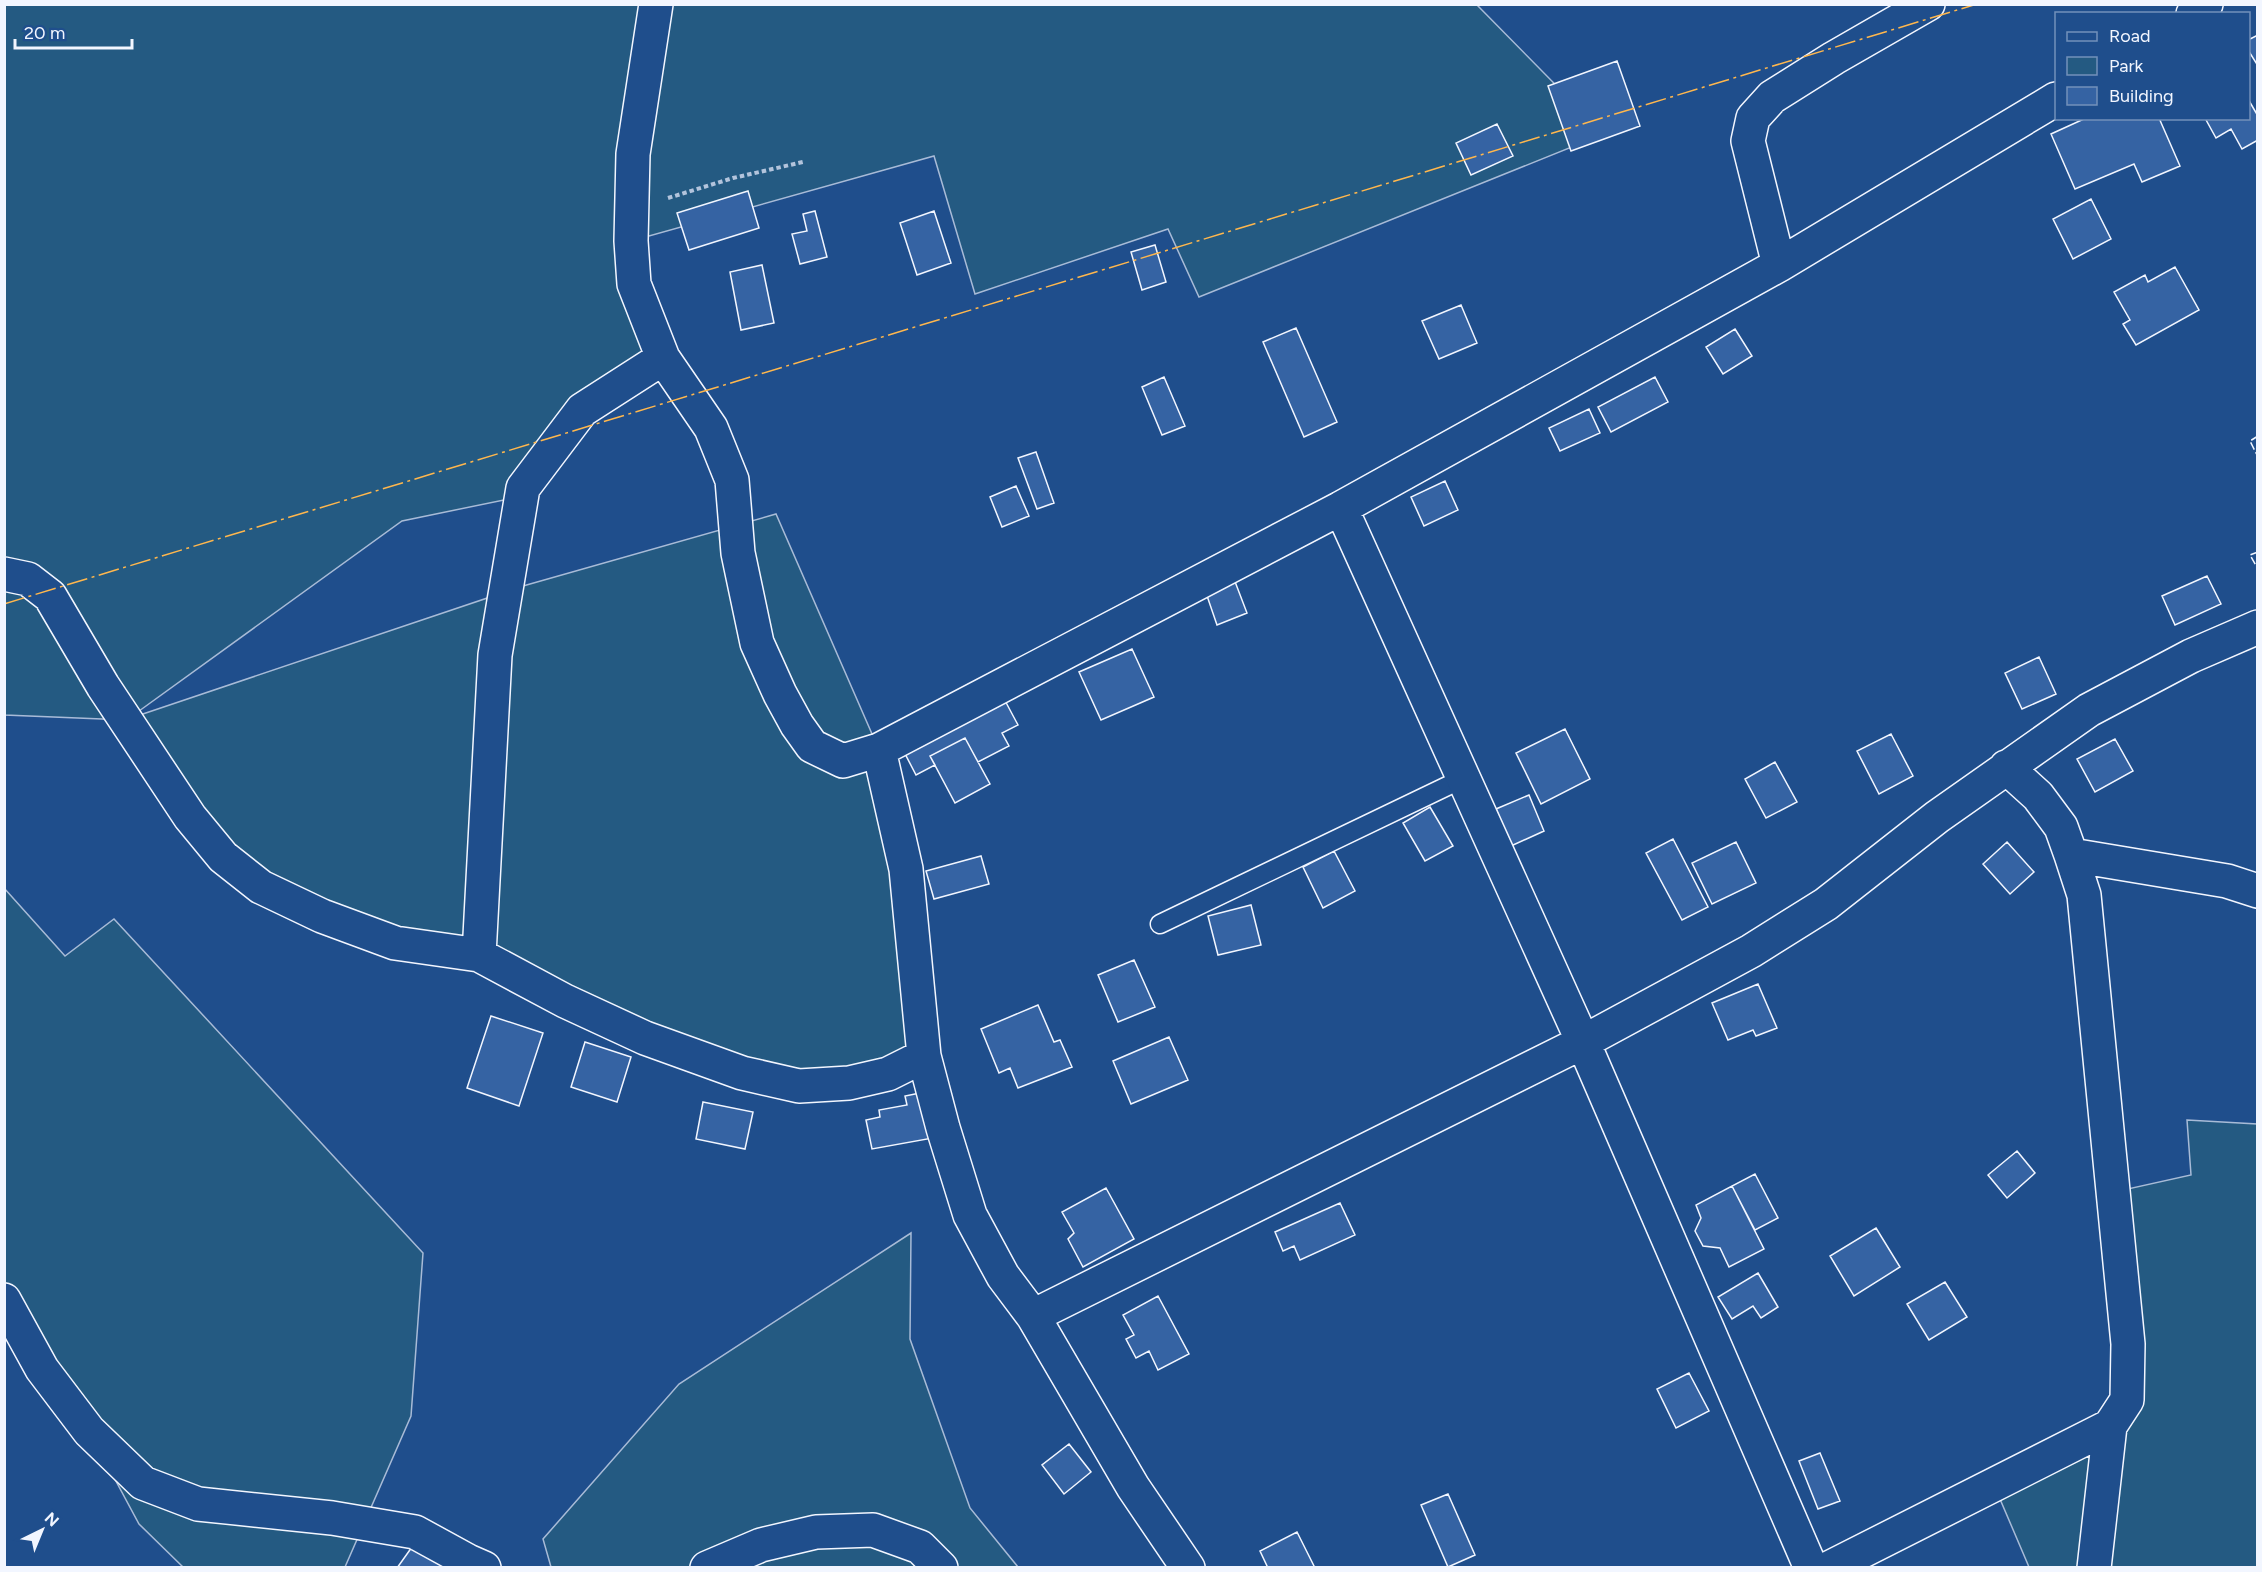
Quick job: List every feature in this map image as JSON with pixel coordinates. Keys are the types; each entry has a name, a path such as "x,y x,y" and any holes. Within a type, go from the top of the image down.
{"street":[{"path":"656,4 633,154 631,241 634,284 663,358 711,428 732,480 738,553 757,643 797,725 812,746 843,761 879,750 1341,508 1779,265 2055,100"},
{"path":"1779,265 1748,141 1753,118 1772,97 1928,4"},
{"path":"478,955 495,655 523,488 582,410 663,358"},
{"path":"1341,508 1583,1042 1811,1568"},
{"path":"4,574 28,579 50,596 103,686 190,818 223,857 261,887 322,916 395,943 478,955 565,1001 645,1038 742,1073 800,1086 849,1083 888,1074 924,1056"},
{"path":"1033,1316 1583,1042 1750,951 1827,904 1937,817 2090,710 2191,656 2258,627"},
{"path":"879,750 906,869 924,1056 970,1215 1003,1276 1033,1316 1133,1487 1188,1568"},
{"path":"2006,767 2038,796 2061,827 2084,895 2128,1344 2127,1400 2110,1426 2094,1568"},
{"path":"2071,855 2227,881 2258,891"},
{"path":"4,1300 42,1369 89,1431 143,1482 198,1504 332,1518 415,1532 468,1562 484,1568"},
{"path":"1829,1568 2110,1426"},
{"path":"707,1568 761,1545 816,1532 873,1530 920,1547 941,1568"}],"lane":[{"path":"1160,924 1464,778"}],"path":[{"path":"632,203 658,201 733,178 803,162"}],"green space":[{"path":"4,5 1477,5 1604,134 1199,297 1168,229 975,294 934,156 631,241 654,338 590,409 518,497 402,521 128,719 523,586 776,514 879,750 924,1056 799,1086 261,887 126,720 5,715"},
{"path":"4,888 65,956 114,919 423,1253 411,1416 345,1567 183,1567 139,1524 89,1431 4,1300"},
{"path":"2187,1120 2257,1124 2257,1567 2029,1567 1994,1485 2110,1426 2114,1192 2191,1175"},
{"path":"911,1233 910,1339 970,1508 1018,1567 551,1567 543,1539 679,1384"}],"building":[{"path":"2258,35 2258,66 2250,53 2250,39"},
{"path":"1617,61 1640,126 1571,151 1548,86"},
{"path":"2250,102 2258,116 2258,140 2242,149 2231,129 2216,138 2206,120 2250,120"},
{"path":"2082,120 2160,120 2180,166 2142,182 2134,164 2075,189 2051,134"},
{"path":"1497,124 1513,156 1471,175 1456,143"},
{"path":"748,191 759,228 689,250 677,213"},
{"path":"2091,199 2111,239 2073,259 2053,219"},
{"path":"815,211 827,257 800,264 792,234 807,231 803,214"},
{"path":"934,211 951,263 917,275 900,223"},
{"path":"1155,245 1166,282 1142,290 1131,252"},
{"path":"762,265 774,323 741,330 730,272"},
{"path":"2175,267 2199,310 2136,345 2123,324 2130,320 2114,292 2145,275 2148,282"},
{"path":"1461,305 1477,343 1439,359 1422,321"},
{"path":"1296,328 1337,422 1304,437 1263,342"},
{"path":"1735,329 1752,356 1723,374 1706,347"},
{"path":"1164,377 1185,426 1162,435 1142,387"},
{"path":"1655,377 1668,402 1611,432 1598,407"},
{"path":"1589,409 1600,433 1560,451 1549,428"},
{"path":"1036,452 1054,503 1037,509 1018,458"},
{"path":"1445,481 1458,510 1424,526 1411,497"},
{"path":"1016,486 1029,516 1002,527 990,497"},
{"path":"2207,576 2221,604 2175,625 2162,596"},
{"path":"1234,579 1247,613 1217,625 1205,590"},
{"path":"1132,649 1154,697 1101,720 1079,672"},
{"path":"2039,657 2056,694 2022,709 2005,673"},
{"path":"1002,695 1018,725 1002,733 1009,746 978,762 965,738 930,756 935,765 916,775 902,748"},
{"path":"1565,729 1590,779 1541,804 1516,753"},
{"path":"1891,734 1913,776 1879,794 1857,751"},
{"path":"965,738 990,784 955,803 930,756"},
{"path":"2115,739 2133,771 2095,792 2077,759"},
{"path":"1775,762 1797,802 1766,818 1745,779"},
{"path":"1529,795 1544,831 1511,846 1496,809"},
{"path":"1430,807 1453,846 1425,861 1403,823"},
{"path":"1673,839 1708,907 1682,920 1646,853"},
{"path":"1736,842 1756,883 1712,904 1692,863"},
{"path":"2007,842 2034,872 2010,894 1983,864"},
{"path":"1334,851 1355,891 1323,908 1303,867"},
{"path":"981,856 989,884 934,899 926,871"},
{"path":"1251,905 1261,945 1218,955 1208,916"},
{"path":"1134,960 1155,1007 1118,1022 1098,975"},
{"path":"1758,984 1777,1028 1756,1036 1753,1030 1728,1040 1712,1003"},
{"path":"1038,1005 1054,1042 1060,1040 1072,1067 1018,1088 1010,1068 999,1073 981,1029"},
{"path":"491,1016 543,1033 519,1106 467,1088"},
{"path":"1169,1037 1188,1080 1131,1104 1113,1061"},
{"path":"585,1042 631,1057 617,1102 571,1087"},
{"path":"925,1092 933,1138 872,1149 866,1120 880,1117 879,1110 907,1105 905,1096"},
{"path":"703,1102 753,1112 745,1149 696,1139"},
{"path":"2017,1151 2035,1173 2007,1198 1988,1175"},
{"path":"1755,1174 1778,1218 1755,1230 1732,1186"},
{"path":"1732,1186 1764,1249 1729,1267 1720,1248 1703,1246 1695,1231 1701,1218 1696,1205"},
{"path":"1106,1188 1134,1239 1083,1267 1068,1239 1074,1233 1062,1212"},
{"path":"1340,1203 1355,1235 1300,1260 1294,1246 1283,1251 1275,1232"},
{"path":"1876,1228 1900,1267 1854,1296 1830,1256"},
{"path":"1758,1273 1778,1307 1761,1318 1753,1306 1732,1319 1718,1297"},
{"path":"1945,1282 1967,1317 1929,1340 1907,1304"},
{"path":"1158,1296 1189,1354 1158,1370 1149,1351 1136,1358 1126,1339 1134,1335 1123,1315"},
{"path":"1689,1373 1709,1411 1676,1428 1657,1389"},
{"path":"1069,1444 1091,1472 1064,1494 1042,1465"},
{"path":"1820,1453 1840,1501 1818,1509 1799,1461"},
{"path":"1448,1494 1475,1555 1448,1567 1421,1505"},
{"path":"1297,1532 1315,1568 1268,1568 1260,1551"},
{"path":"412,1547 448,1559 441,1568 397,1568"}],"fence":[{"path":"2258,436 2250,441 2258,457"},
{"path":"2258,552 2250,555 2258,569"}],"power":[{"path":"4,604 1977,4"}]}
